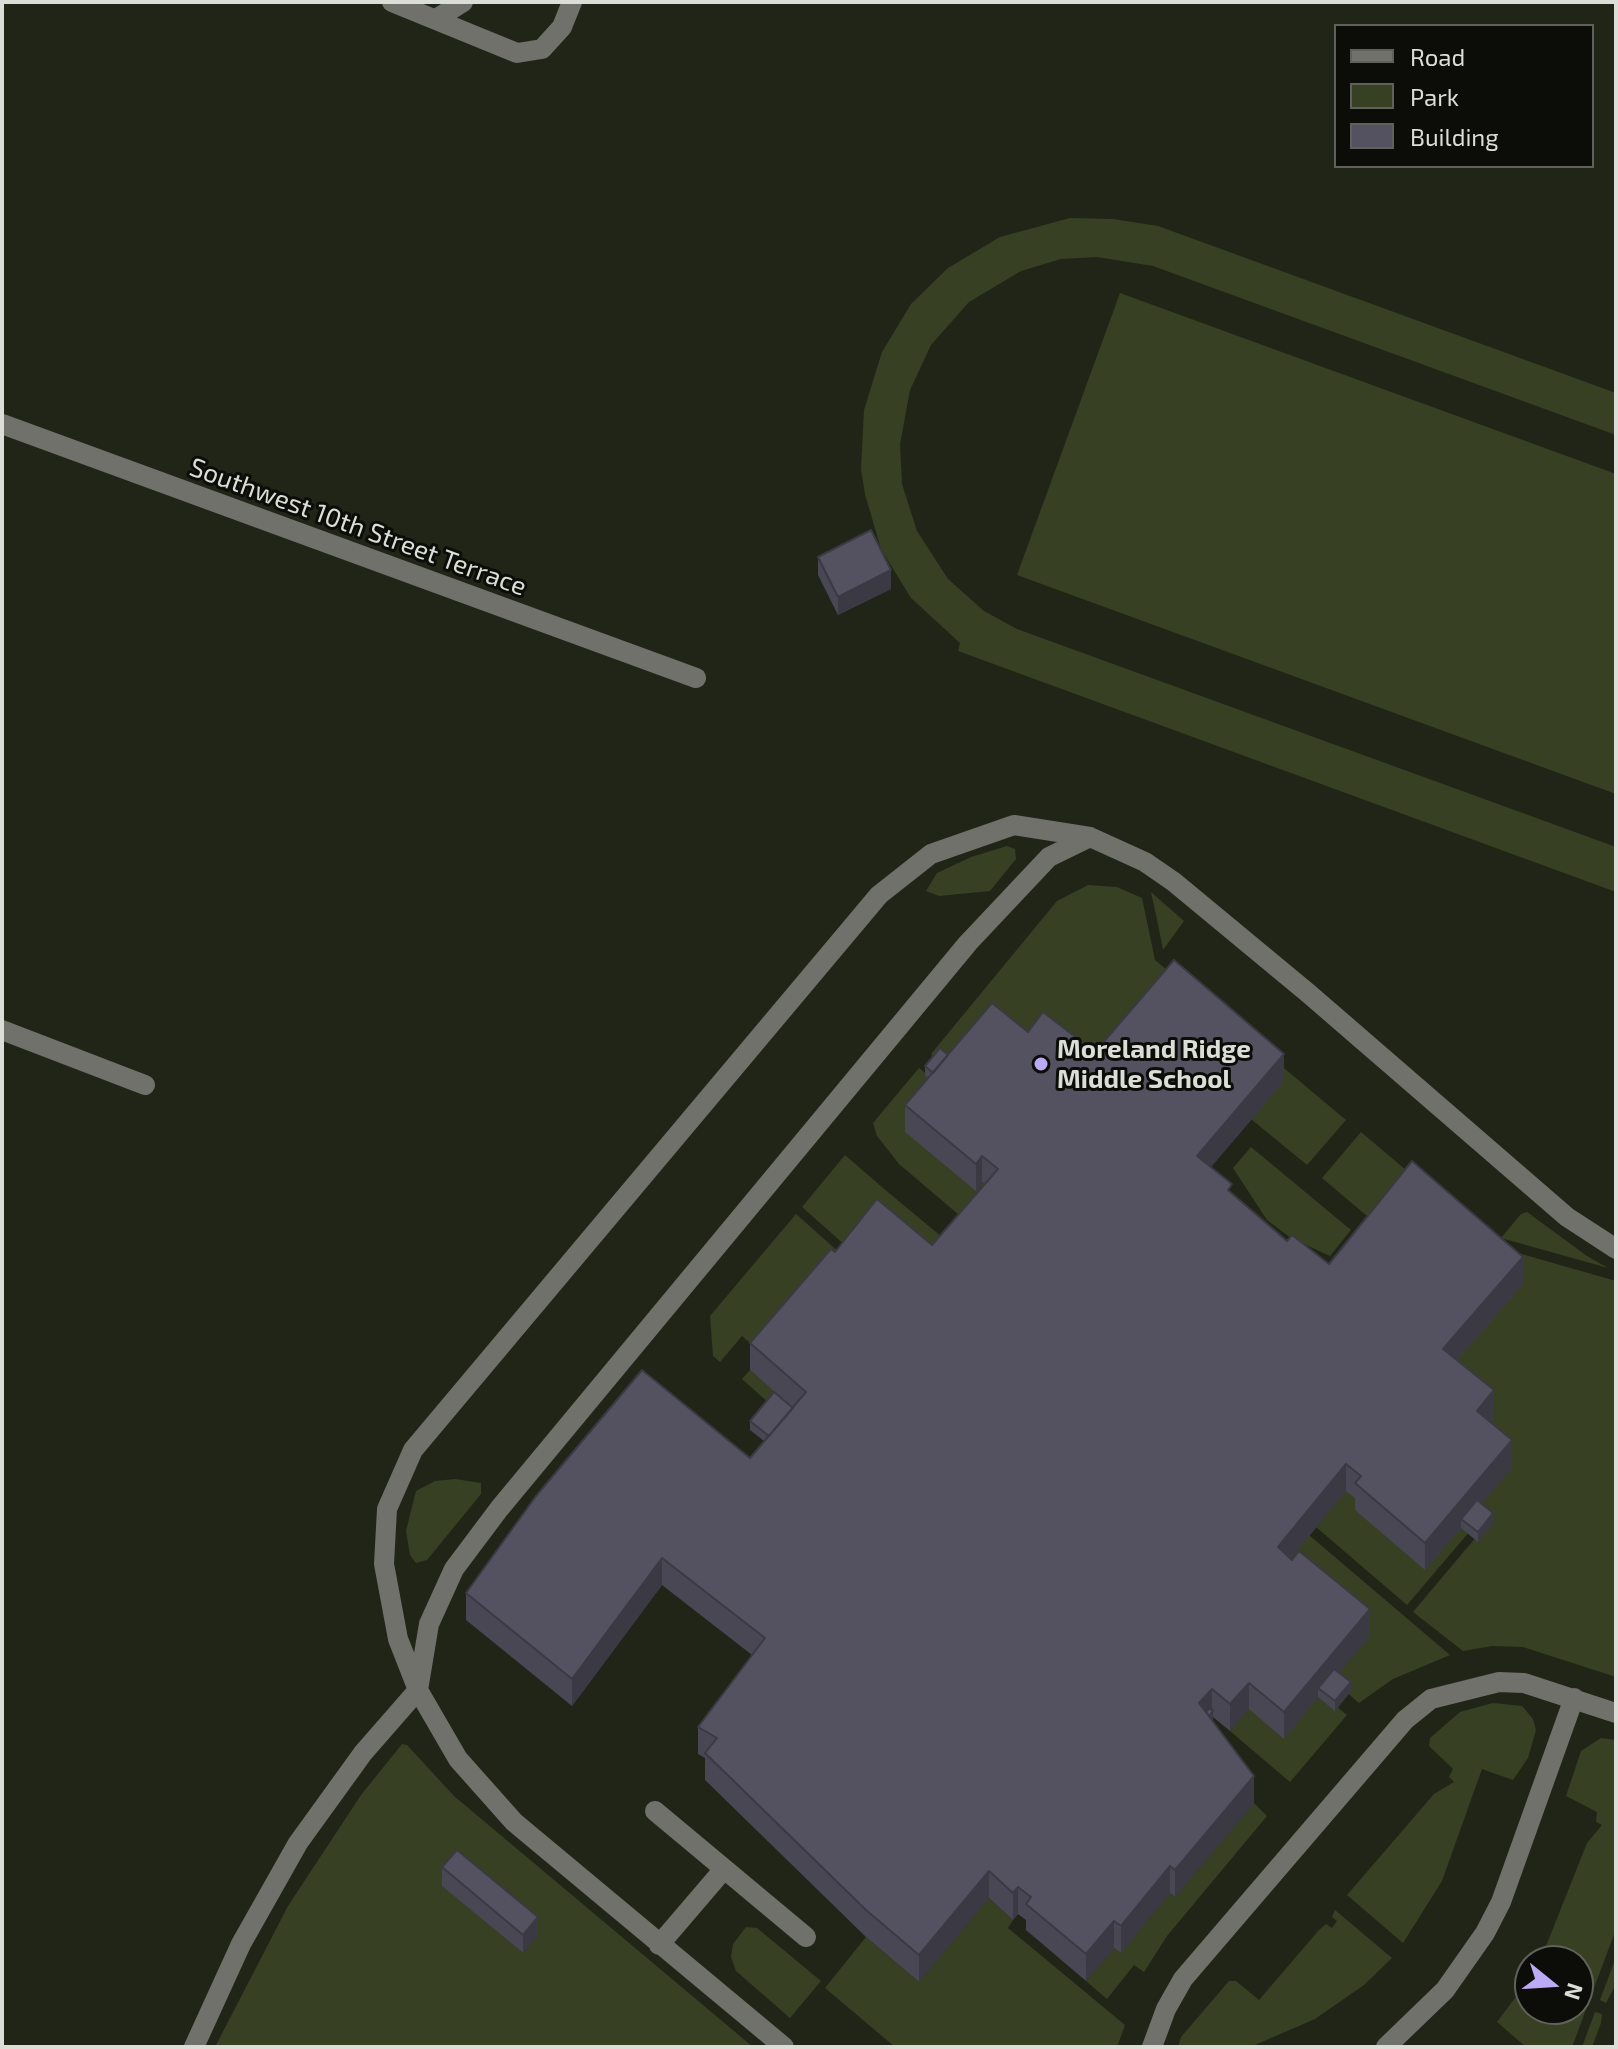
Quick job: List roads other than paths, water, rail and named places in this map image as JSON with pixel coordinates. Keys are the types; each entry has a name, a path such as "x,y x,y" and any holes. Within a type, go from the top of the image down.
{"street":[{"path":"392,2 517,53 542,49 562,27 572,2"},
{"path":"436,19 463,2"},
{"name":"Southwest 10th Street Terrace","path":"2,424 696,678"},
{"path":"784,2047 514,1822 458,1759 418,1690 398,1639 384,1564 387,1509 413,1450 879,895 931,854 1014,825 1090,837 1145,862 1174,882 1567,1217 1616,1249"},
{"path":"194,2047 241,1944 298,1843 363,1753 418,1690 429,1624 454,1569 499,1509 968,943 1049,857 1090,837"},
{"path":"2,1030 145,1085"},
{"path":"1152,2047 1166,2009 1183,1979 1405,1720 1431,1699 1499,1682 1524,1683 1616,1713"},
{"path":"1386,2047 1445,1990 1485,1933 1501,1902 1574,1698"},
{"path":"655,1811 806,1937"},
{"path":"659,1945 724,1869"}],"place":[{"name":"Moreland Ridge Middle School","path":"1041,1064"}]}
